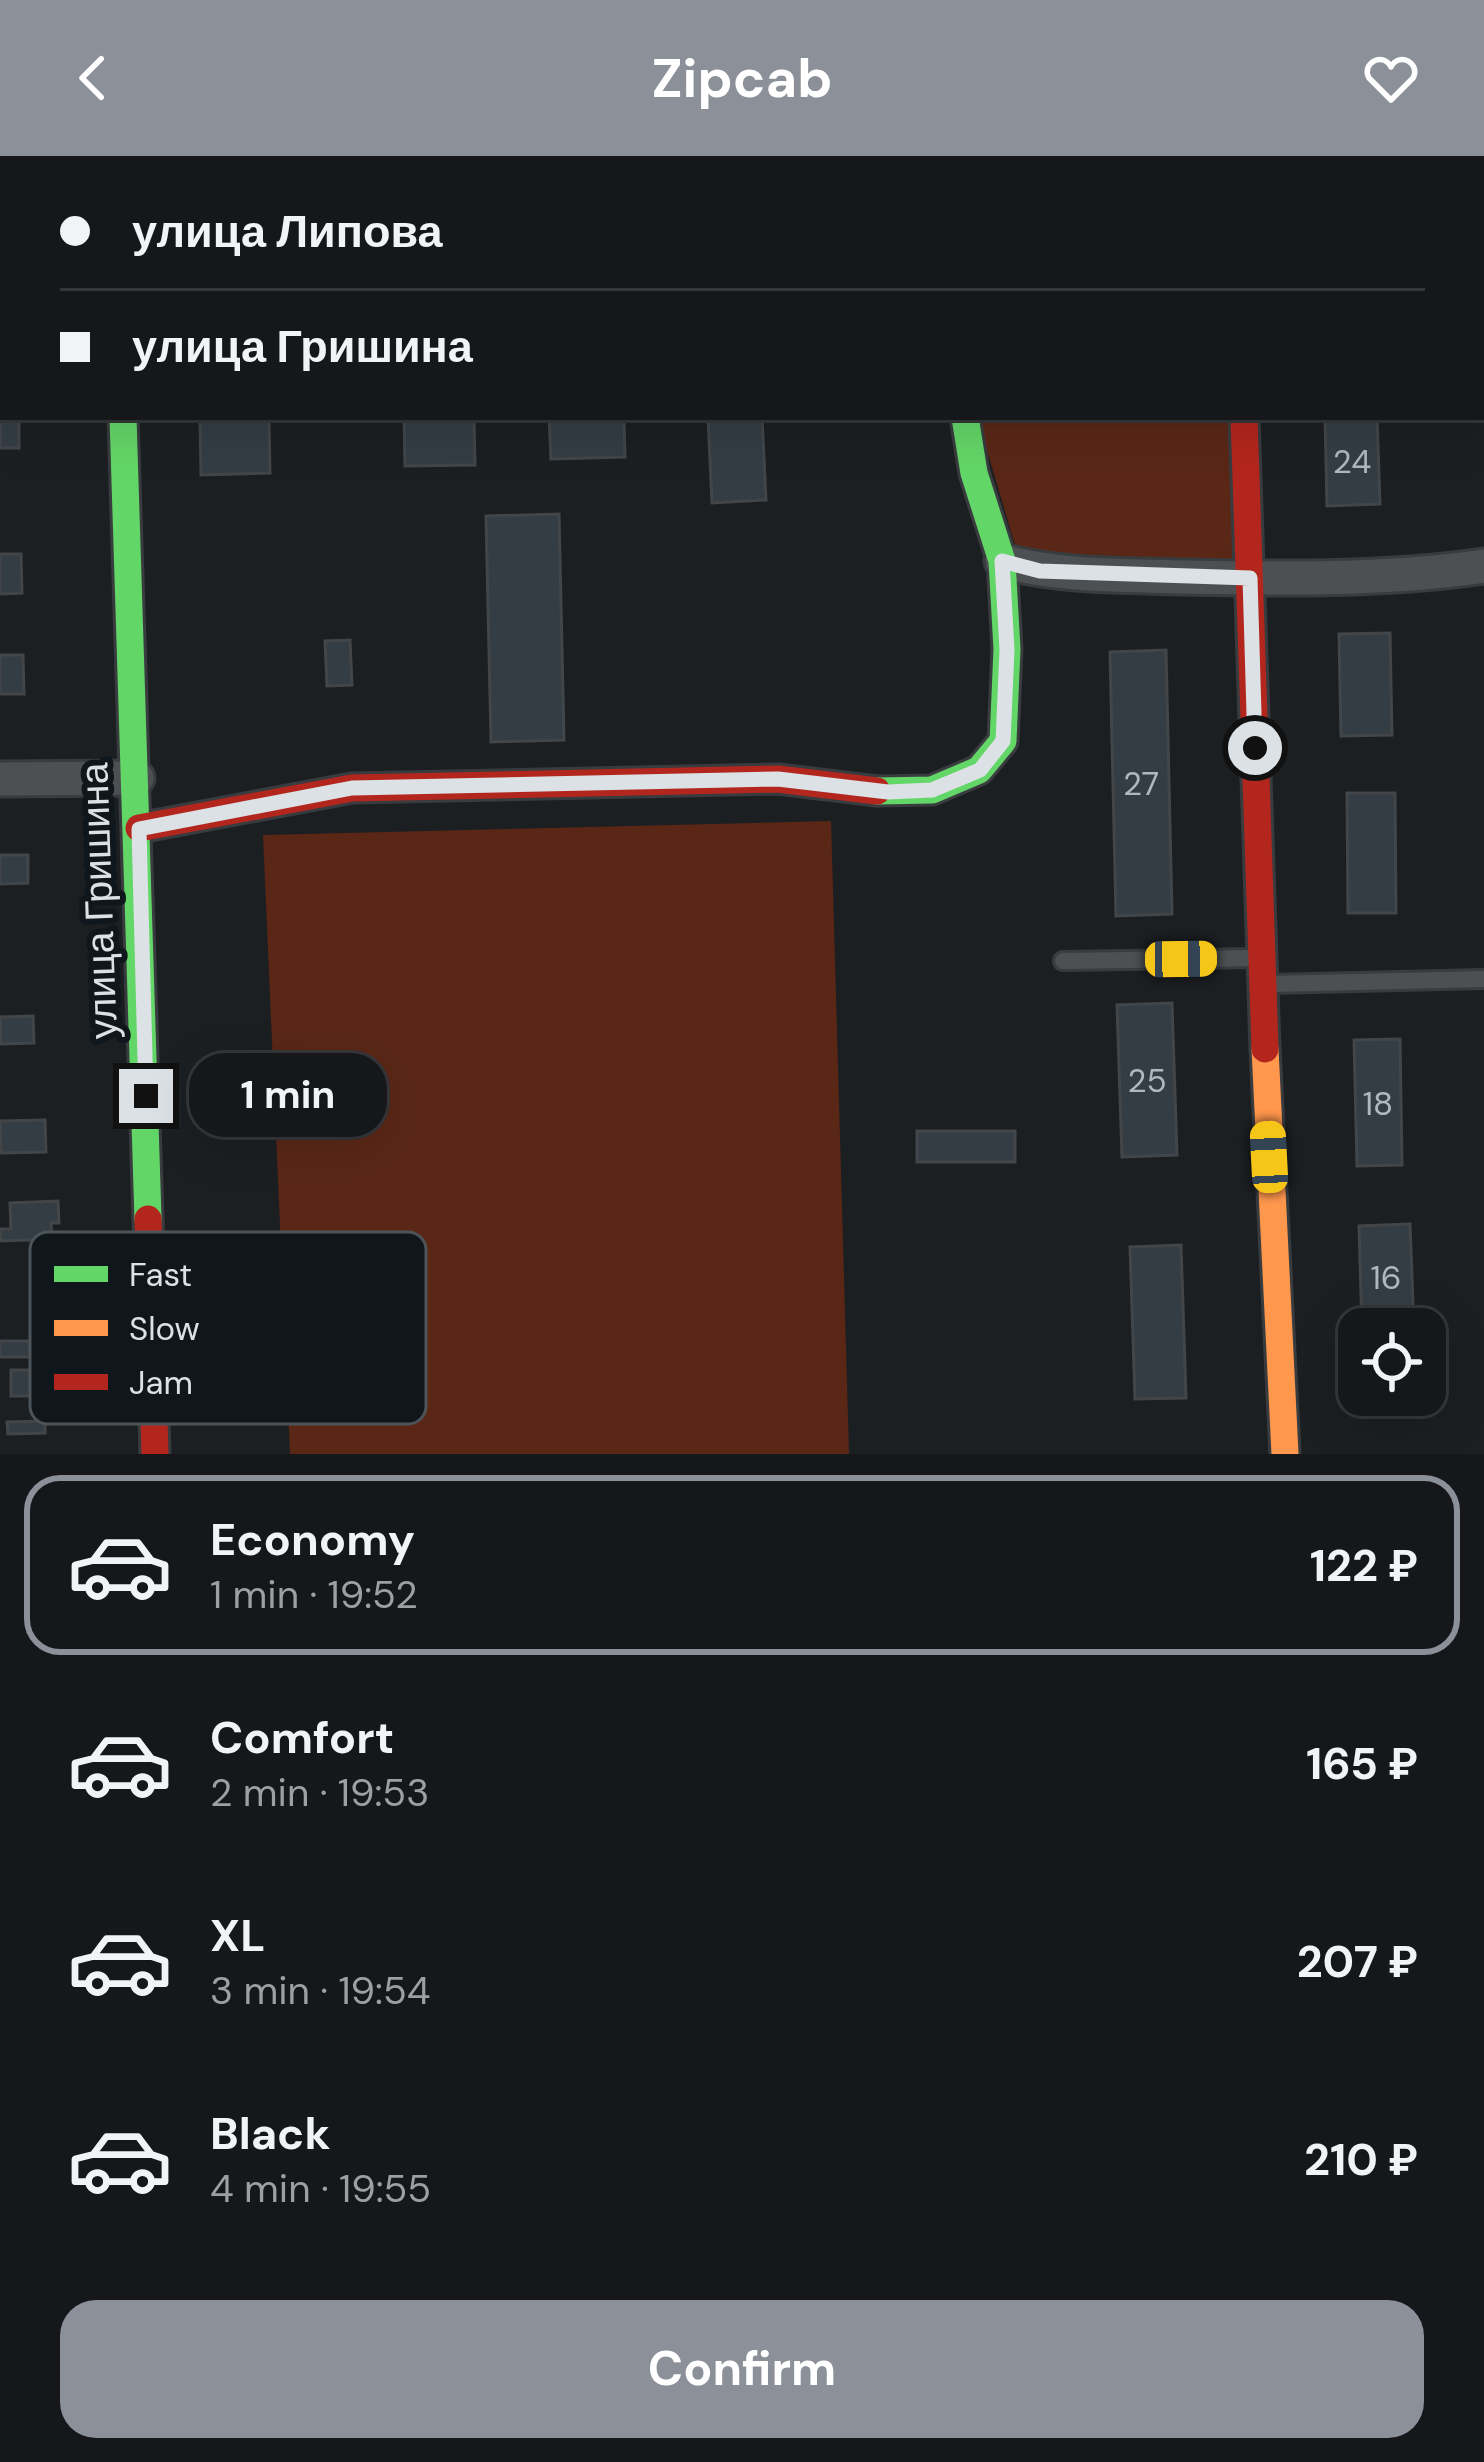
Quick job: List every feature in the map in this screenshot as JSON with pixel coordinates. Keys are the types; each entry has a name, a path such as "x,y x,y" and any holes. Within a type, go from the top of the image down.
{"street":[{"name":"улица Гришина","path":"123,420 149,1232"},
{"path":"139,829 352,788 778,779 888,792 932,790 980,770 1003,741 1007,650 1002,561 974,473 965,420"},
{"path":"1244,420 1260,971 1285,1454"},
{"path":"1002,561 1040,571 1250,578 1425,574 1484,566"},
{"path":"0,779 137,778"},
{"name":"улица Гришина","path":"154,1424 155,1454"}],"lane":[{"path":"1063,961 1484,979"}],"shaded area":[{"path":"978,420 1228,420 1234,559 1050,560 1015,545"},
{"path":"831,821 849,1454 290,1454 289,1424 426,1424 426,1232 280,1232 263,835"}],"building":[{"path":"0,420 19,420 19,448 0,448"},
{"path":"200,420 269,420 270,473 201,475"},
{"path":"404,420 474,420 475,465 405,466"},
{"path":"549,420 624,420 625,457 551,459"},
{"path":"708,420 762,420 766,500 712,503"},
{"path":"1325,420 1377,420 1380,504 1327,506"},
{"path":"559,514 564,740 491,742 486,516"},
{"path":"0,554 21,554 22,593 0,594"},
{"path":"1390,633 1392,735 1341,736 1339,634"},
{"path":"350,640 352,685 327,686 325,641"},
{"path":"1166,650 1172,914 1116,916 1110,652"},
{"path":"0,655 23,655 24,694 0,694"},
{"path":"1347,793 1395,793 1396,913 1348,913"},
{"path":"0,855 28,855 28,883 0,884"},
{"path":"1172,1003 1177,1155 1122,1157 1117,1005"},
{"path":"33,1016 34,1043 1,1044 0,1017"},
{"path":"1400,1039 1402,1165 1357,1166 1354,1040"},
{"path":"45,1120 46,1152 1,1153 0,1121"},
{"path":"917,1131 1015,1131 1015,1162 917,1162"},
{"path":"58,1201 59,1223 51,1223 52,1232 30,1232 30,1240 1,1241 0,1229 11,1229 10,1203"},
{"path":"1410,1224 1413,1308 1361,1308 1359,1226"},
{"path":"1181,1245 1186,1398 1135,1399 1130,1247"},
{"path":"0,1341 30,1341 30,1357 0,1357"},
{"path":"11,1370 30,1370 30,1396 11,1396"},
{"path":"7,1422 45,1424 45,1433 8,1434"}],"traffic: fast":[{"path":"123,420 148,1219"},
{"path":"877,791 932,790 979,770 1003,741 1007,649 1002,561 974,473 965,420"}],"traffic: slow":[{"path":"1265,1049 1285,1454"}],"traffic: jam":[{"path":"1244,420 1265,1049"},
{"path":"139,828 352,788 778,779 877,791"},
{"path":"148,1219 148,1232"},
{"path":"154,1424 155,1454"}],"route":[{"path":"146,1096 139,829 352,788 778,779 888,792 932,790 980,770 1003,741 1007,650 1002,561 1040,571 1250,578 1255,748"}]}
